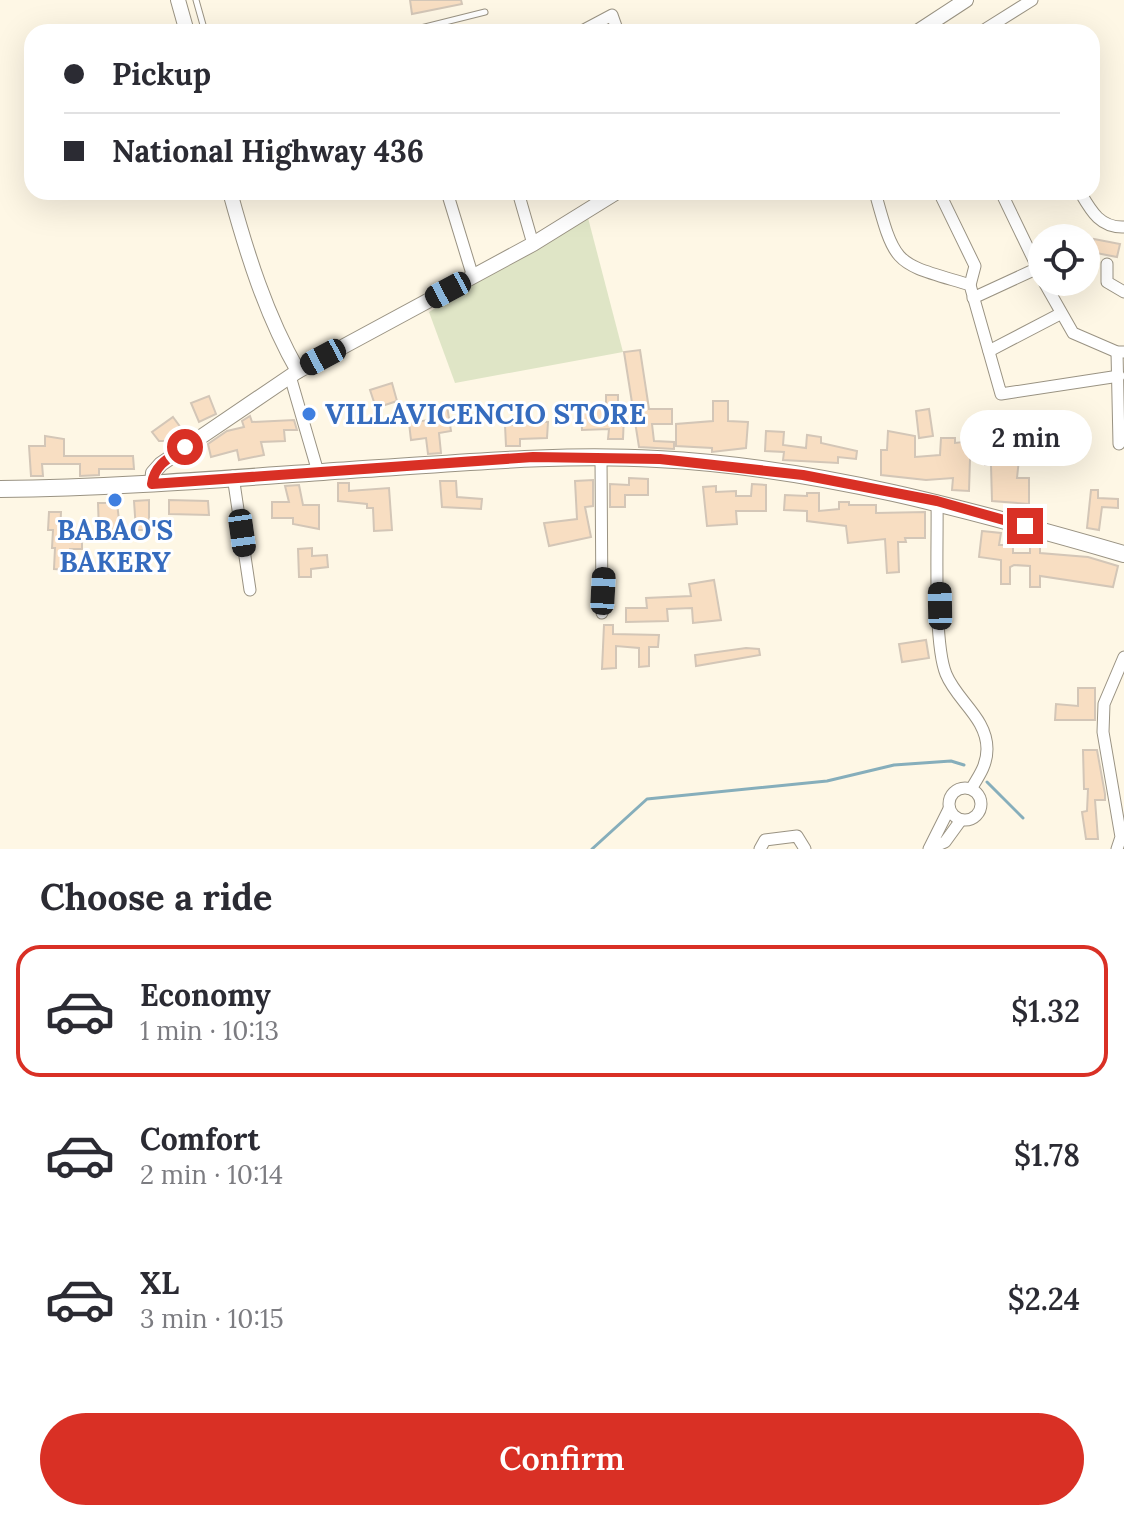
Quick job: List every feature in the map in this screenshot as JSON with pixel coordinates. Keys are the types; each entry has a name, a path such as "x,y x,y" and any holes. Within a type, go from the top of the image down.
{"main road":[{"path":"0,489 152,484 533,457 601,457 749,467 937,501 1124,554"}],"street":[{"path":"178,0 185,24"},
{"path":"929,24 966,0"},
{"path":"1003,24 1032,0"},
{"path":"595,24 612,15 615,24"},
{"path":"232,200 260,288 294,374 318,472"},
{"path":"449,200 473,277"},
{"path":"520,200 533,244"},
{"path":"152,484 153,473 161,464 294,374 533,244 599,200"},
{"path":"877,200 890,247 907,266 970,285"},
{"path":"943,200 975,266 970,285 1001,394 1119,376"},
{"path":"1005,200 1028,249"},
{"path":"1085,200 1093,215 1111,228 1124,227"},
{"path":"1107,264 1107,282 1124,292"},
{"path":"973,298 1028,280"},
{"path":"1051,296 1073,333 1120,352 1119,444"},
{"path":"989,351 1060,314"},
{"path":"601,457 602,613"},
{"path":"233,476 250,590"},
{"path":"937,501 940,632 946,674 984,730 987,749 985,766 971,789"},
{"path":"1117,849 1121,837 1103,732 1104,704 1124,657"},
{"path":"930,848 949,809 951,794 960,788 971,789 979,796 979,811 971,819 961,820 949,809"},
{"path":"930,848 945,842 961,820"},
{"path":"760,849 765,840 797,836 805,849"}],"lane":[{"path":"196,0 203,24"},
{"path":"437,24 485,12"}],"green space":[{"path":"587,214 623,352 455,383 429,312"}],"building":[{"path":"410,0 461,0 462,4 412,14"},
{"path":"1100,240 1120,244 1117,257 1100,254"},
{"path":"640,350 649,409 672,409 672,424 652,424 654,441 674,442 674,449 639,447 624,352"},
{"path":"392,383 397,401 376,408 370,390"},
{"path":"606,395 618,395 618,415 624,415 623,439 608,439 609,429 582,430 581,406 606,405"},
{"path":"209,396 216,414 199,422 191,403"},
{"path":"713,401 728,401 728,421 748,422 746,448 712,452 712,448 676,446 676,424 713,421"},
{"path":"447,406 451,431 439,433 441,453 428,454 426,438 411,440 409,423 435,419 433,408"},
{"path":"929,409 933,436 919,438 916,411"},
{"path":"250,416 252,422 294,420 297,430 284,430 285,441 261,442 264,455 239,460 237,450 211,457 208,444 227,431 244,427 242,421"},
{"path":"173,417 184,432 172,441 159,441 152,432"},
{"path":"522,421 548,422 547,438 520,439 520,446 506,446 505,425 522,425"},
{"path":"766,431 784,432 783,445 806,448 807,435 821,437 821,443 857,451 856,459 838,457 838,463 783,460 784,452 765,451"},
{"path":"888,431 915,436 915,457 940,455 941,438 955,438 955,443 981,440 981,446 1028,449 1027,439 1040,437 1042,456 1019,459 1017,478 1029,478 1029,504 992,501 991,465 985,465 985,458 970,459 969,491 952,490 953,478 926,480 881,475 881,450 887,450"},
{"path":"45,436 64,439 64,456 133,456 134,469 99,469 99,475 80,476 80,464 42,464 43,476 31,476 29,446 45,446"},
{"path":"629,478 648,479 648,495 625,495 625,507 610,507 610,484 629,485"},
{"path":"593,480 593,506 585,507 591,537 549,546 544,523 577,519 575,481"},
{"path":"440,481 456,481 457,497 482,499 481,509 442,507"},
{"path":"338,483 349,483 349,491 389,488 392,530 374,531 373,508 367,508 367,504 338,501"},
{"path":"752,484 766,485 766,511 736,511 737,524 707,526 703,487 716,486 716,492 736,491 736,496 751,496"},
{"path":"299,485 303,505 319,505 319,529 293,524 293,518 272,518 272,502 289,502 285,486"},
{"path":"1091,490 1098,490 1098,498 1118,499 1118,508 1102,507 1099,530 1087,528"},
{"path":"807,493 819,493 819,511 839,509 839,502 849,502 849,505 876,505 876,513 925,512 925,538 905,538 906,542 898,542 899,572 887,573 885,539 848,543 846,526 807,521 807,511 784,510 785,495 807,496"},
{"path":"149,500 149,530 136,530 134,501"},
{"path":"169,500 208,501 209,515 169,514"},
{"path":"98,503 117,503 121,537 111,537 111,531 99,532"},
{"path":"49,512 61,512 60,533 82,533 82,549 70,549 69,570 54,569 55,548 52,548 53,530 48,530"},
{"path":"982,531 1001,533 999,545 1013,545 1013,553 1030,553 1030,542 1040,542 1040,553 1088,557 1118,566 1113,587 1040,576 1040,587 1030,587 1030,566 1014,565 1010,567 1010,584 1001,584 1001,560 979,557"},
{"path":"312,548 312,556 327,555 328,567 311,569 311,577 299,577 298,549"},
{"path":"714,580 721,620 693,623 692,608 667,609 668,621 626,622 626,608 647,608 646,598 691,596 689,584"},
{"path":"604,625 613,625 613,634 659,635 658,647 649,647 649,666 639,667 639,648 616,646 616,668 602,669"},
{"path":"926,640 929,658 902,662 899,644"},
{"path":"759,649 760,655 696,666 695,655"},
{"path":"1078,688 1095,688 1095,720 1055,720 1056,704 1078,706"},
{"path":"1083,750 1097,750 1105,794 1105,800 1095,800 1098,839 1086,839 1082,812 1087,811 1088,789 1084,789"}],"waterway":[{"path":"592,849 647,799 827,781 894,765 951,761 964,765"},
{"path":"987,782 1023,818"}],"place":[{"name":"VILLAVICENCIO STORE","path":"309,414"},
{"name":"BABAO'S BAKERY","path":"115,500"}],"route":[{"path":"185,447 161,464 153,473 152,484 533,457 660,459 803,475 937,501 1025,526"}]}
